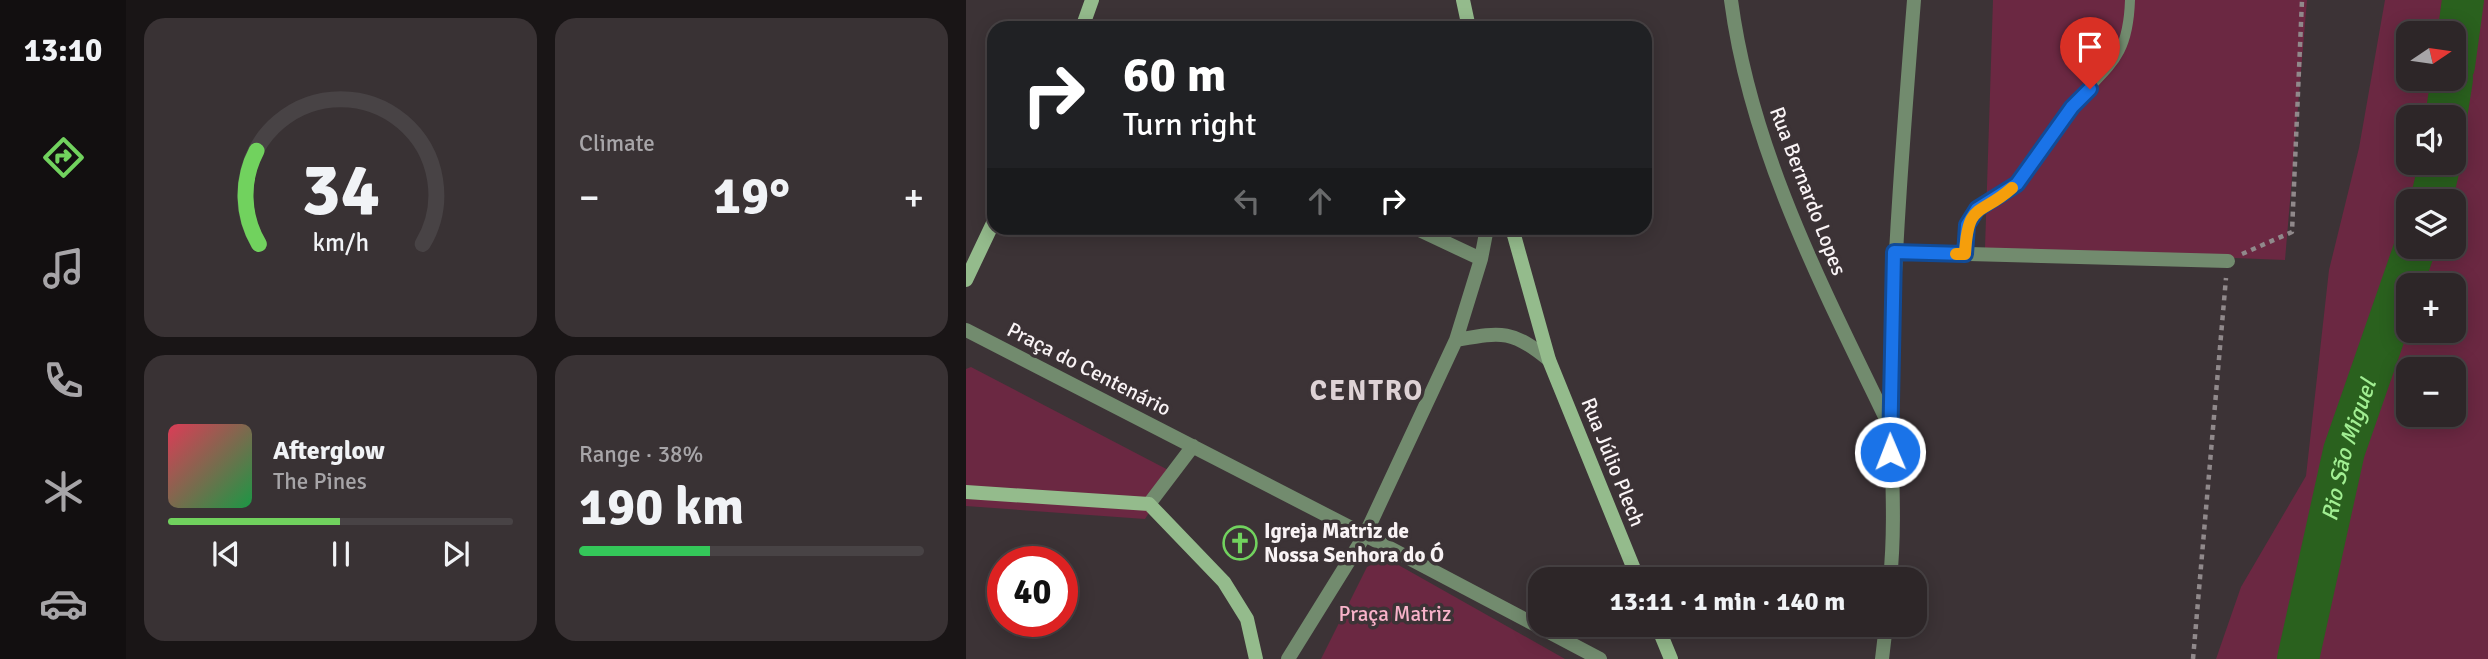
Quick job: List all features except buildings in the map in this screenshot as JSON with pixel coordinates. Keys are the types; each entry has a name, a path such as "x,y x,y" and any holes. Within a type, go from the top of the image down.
{"main road":[{"path":"1085,21 1092,0"},
{"path":"1463,0 1468,21"},
{"path":"966,280 987,235"},
{"name":"Rua Júlio Plech","path":"1514,235 1549,360 1633,567"},
{"path":"966,492 1149,504 1224,582 1247,618 1256,659"},
{"path":"1662,637 1671,659"}],"street":[{"name":"Rua Bernardo Lopes","path":"1731,0 1753,109 1802,244 1889,426"},
{"path":"1891,567 1889,426 1894,252 1914,0"},
{"path":"1430,235 1481,259"},
{"path":"1288,659 1365,535 1456,340 1486,235"},
{"path":"1894,252 2228,261"},
{"name":"Praça do Centenário","path":"966,330 1600,659"},
{"path":"1456,340 1499,333 1528,343 1549,360"},
{"path":"1149,504 1193,446"},
{"path":"1882,659 1885,637"}],"lane":[{"path":"1965,254 1967,225 1977,209 2017,184 2072,107 2109,70 2123,46 2130,0"}],"path":[{"path":"2193,659 2228,261 2291,232 2302,0"}],"green space":[{"path":"1993,0 2307,0 2285,260 1985,248"},
{"path":"2385,0 2488,0 2488,659 2216,659 2241,587 2306,476 2329,270 2359,148"},
{"path":"971,367 1174,473 1145,519 966,506 966,369"},
{"name":"Praça Matriz","path":"1386,558 1565,659 1321,659 1367,567"}],"waterway":[{"name":"Rio São Miguel","path":"2460,21 2463,0"},
{"name":"Rio São Miguel","path":"2448,105 2450,91"},
{"name":"Rio São Miguel","path":"2434,189 2437,175"},
{"name":"Rio São Miguel","path":"2298,659 2344,451 2411,259"}],"slow traffic":[{"path":"1956,254 1965,254 1967,225 1977,209 2012,188"}],"place":[{"name":"Igreja Matriz de Nossa Senhora do Ó","path":"1240,543"}],"district":[{"name":"CENTRO","path":"1367,391"}],"route":[{"path":"1890,452 1894,252 1965,254 1967,225 1977,209 2007,193 2017,184 2072,107 2090,89"}]}
